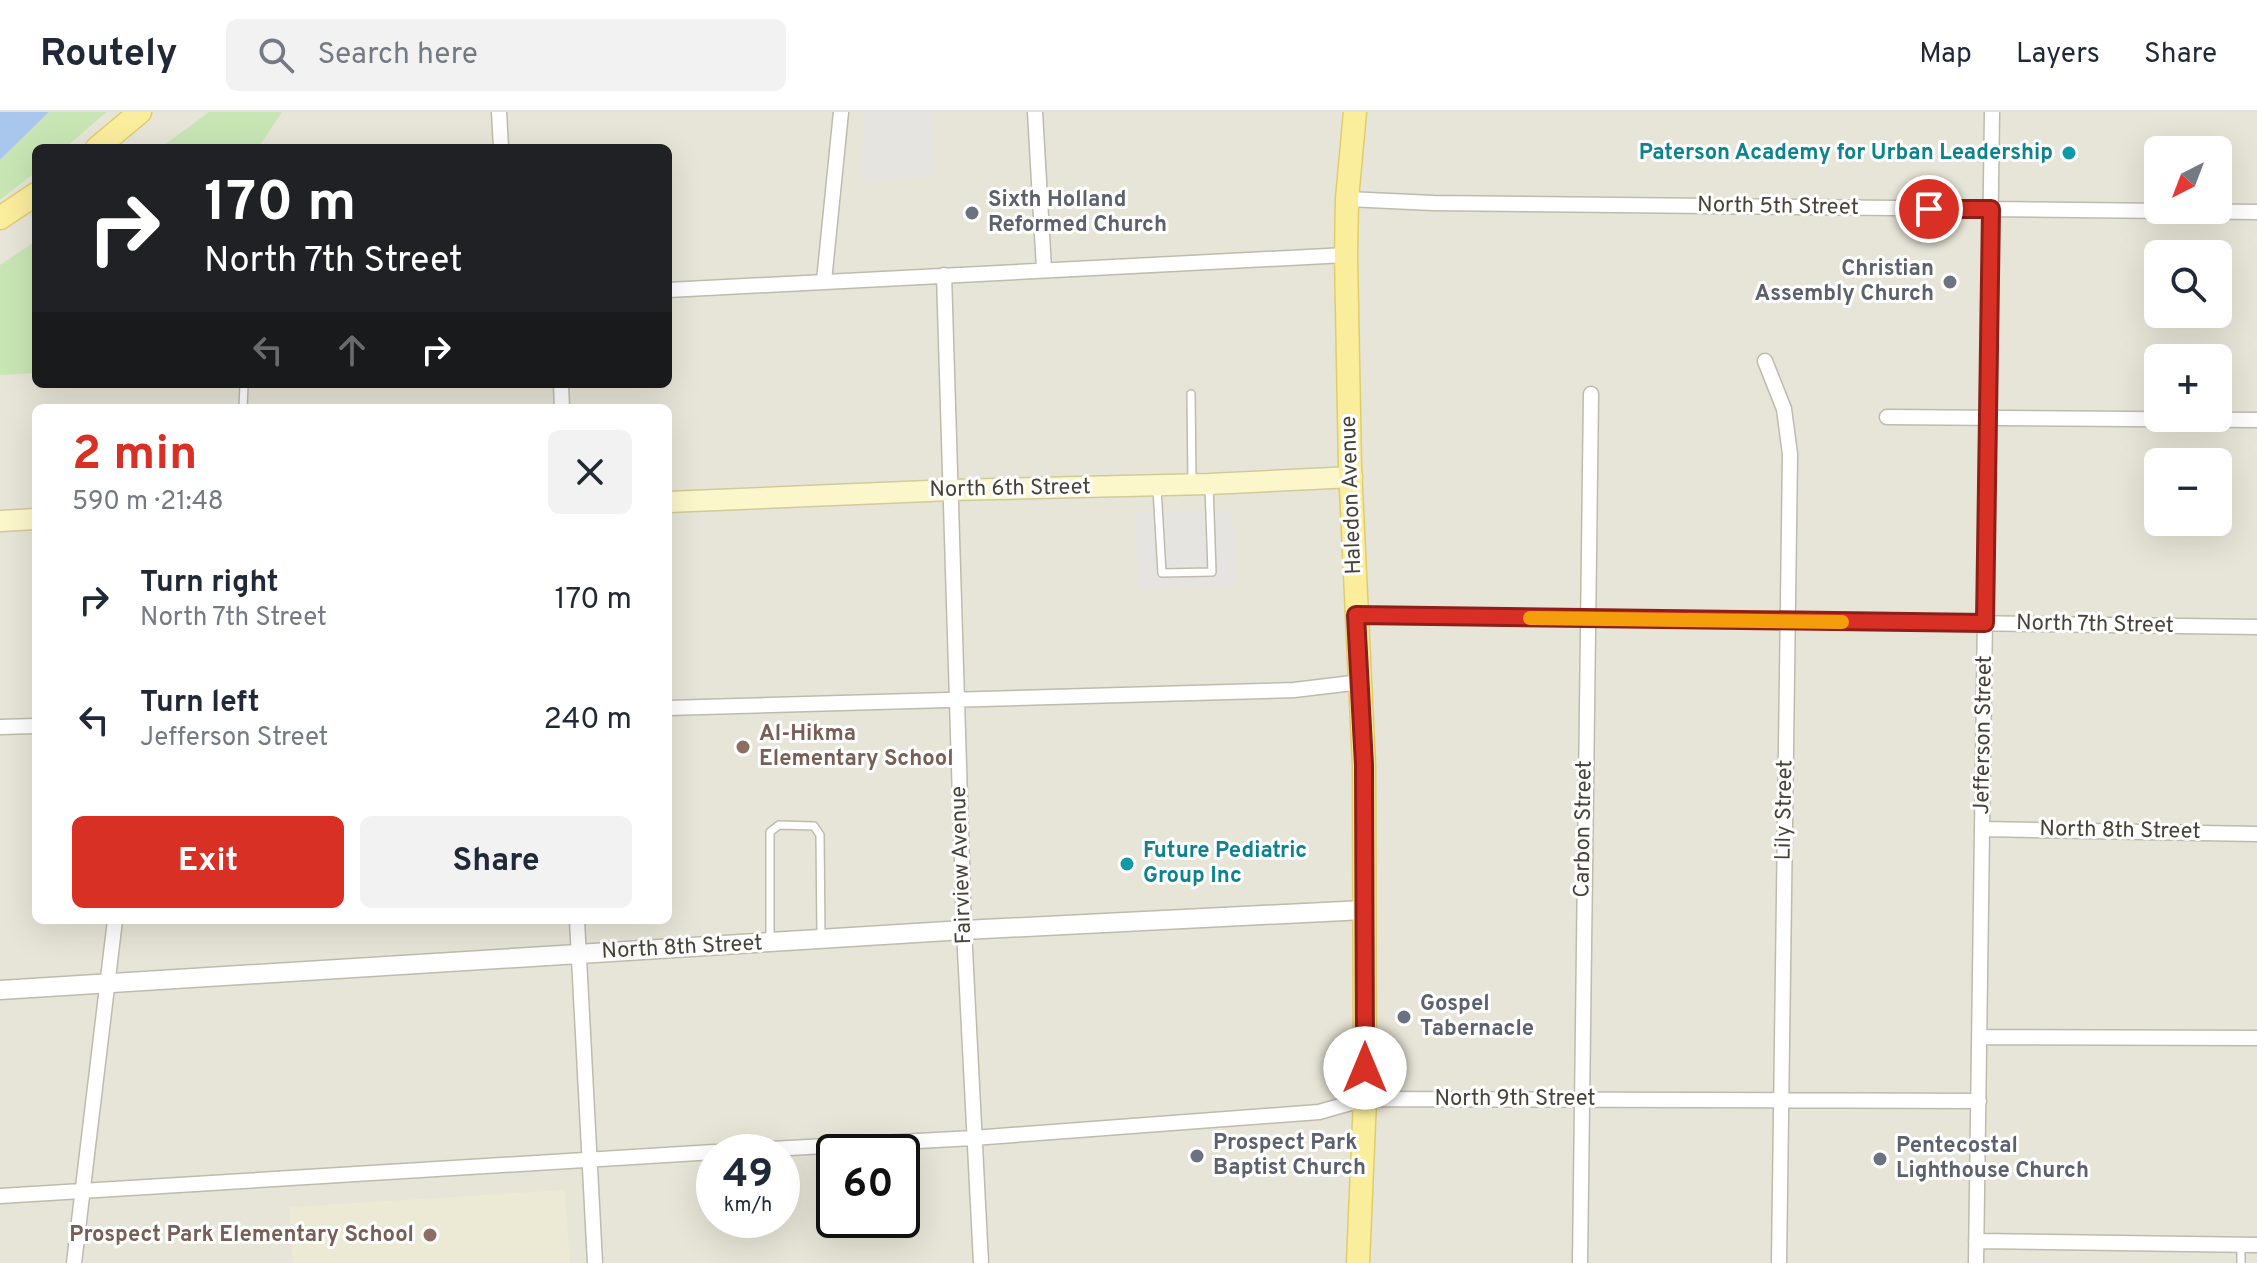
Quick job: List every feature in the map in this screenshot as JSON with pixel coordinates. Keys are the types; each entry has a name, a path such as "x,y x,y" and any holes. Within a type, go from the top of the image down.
{"main road":[{"path":"102,144 140,112"},
{"name":"Haledon Avenue","path":"1355,112 1347,199 1346,255 1356,615 1361,682 1364,910 1365,1099 1358,1263"},
{"path":"0,218 32,197"},
{"name":"North 6th Street","path":"672,502 1352,477"},
{"path":"0,521 32,519"}],"street":[{"path":"499,112 501,144"},
{"path":"824,281 841,112"},
{"path":"1035,112 1044,269"},
{"name":"Jefferson Street","path":"1976,1263 1992,112"},
{"name":"North 5th Street","path":"1347,199 1433,203 2257,212"},
{"path":"672,290 1346,255"},
{"name":"Fairview Avenue","path":"944,275 964,930 981,1263"},
{"name":"Lily Street","path":"1765,361 1784,409 1790,454 1779,1263"},
{"name":"Carbon Street","path":"1580,1263 1591,394"},
{"path":"1887,417 2257,420"},
{"name":"North 7th Street","path":"1356,615 2257,627"},
{"path":"672,708 1294,690 1361,682"},
{"path":"0,727 32,726"},
{"name":"North 8th Street","path":"1983,829 2257,834"},
{"name":"North 8th Street","path":"0,990 964,930 1364,910"},
{"path":"74,1263 114,924"},
{"path":"577,924 595,1263"},
{"path":"1980,1037 2257,1038"},
{"name":"North 9th Street","path":"800,1147 1319,1112 1365,1099 1979,1101"},
{"name":"North 9th Street","path":"0,1196 696,1153"},
{"path":"1976,1241 2257,1245"}],"lane":[{"path":"1156,485 1162,573 1212,572 1191,394"},
{"path":"770,943 770,832 779,825 814,826 820,835 821,940"},
{"path":"2241,1245 2241,1263"}],"shaded area":[{"path":"107,112 2257,112 2257,1263 0,1263 0,200 32,175 32,388 672,388 672,144 70,144"},
{"path":"865,112 932,112 935,176 859,180"},
{"path":"1232,509 1235,586 1138,590 1135,512"},
{"name":"Prospect Park Elementary School","path":"565,1190 570,1263 293,1263 289,1207"}],"green space":[{"path":"49,112 107,112 70,144 32,144 32,175 0,200 0,160"},
{"path":"209,112 282,112 261,144 165,144"},
{"path":"32,244 32,373 0,375 0,265"}],"water":[{"path":"0,112 49,112 0,160"}],"slow traffic":[{"path":"1530,618 1842,622"}],"place":[{"name":"Paterson Academy for Urban Leadership","path":"2069,153"},
{"name":"Sixth Holland Reformed Church","path":"972,213"},
{"name":"Christian Assembly Church","path":"1950,282"},
{"name":"Al-Hikma Elementary School","path":"743,747"},
{"name":"Future Pediatric Group Inc","path":"1127,864"},
{"name":"Gospel Tabernacle","path":"1404,1017"},
{"name":"Prospect Park Baptist Church","path":"1197,1156"},
{"name":"Pentecostal Lighthouse Church","path":"1880,1159"},
{"name":"Prospect Park Elementary School","path":"430,1235"}],"route":[{"path":"1365,1068 1364,765 1356,615 1985,623 1991,209 1929,209"}]}
